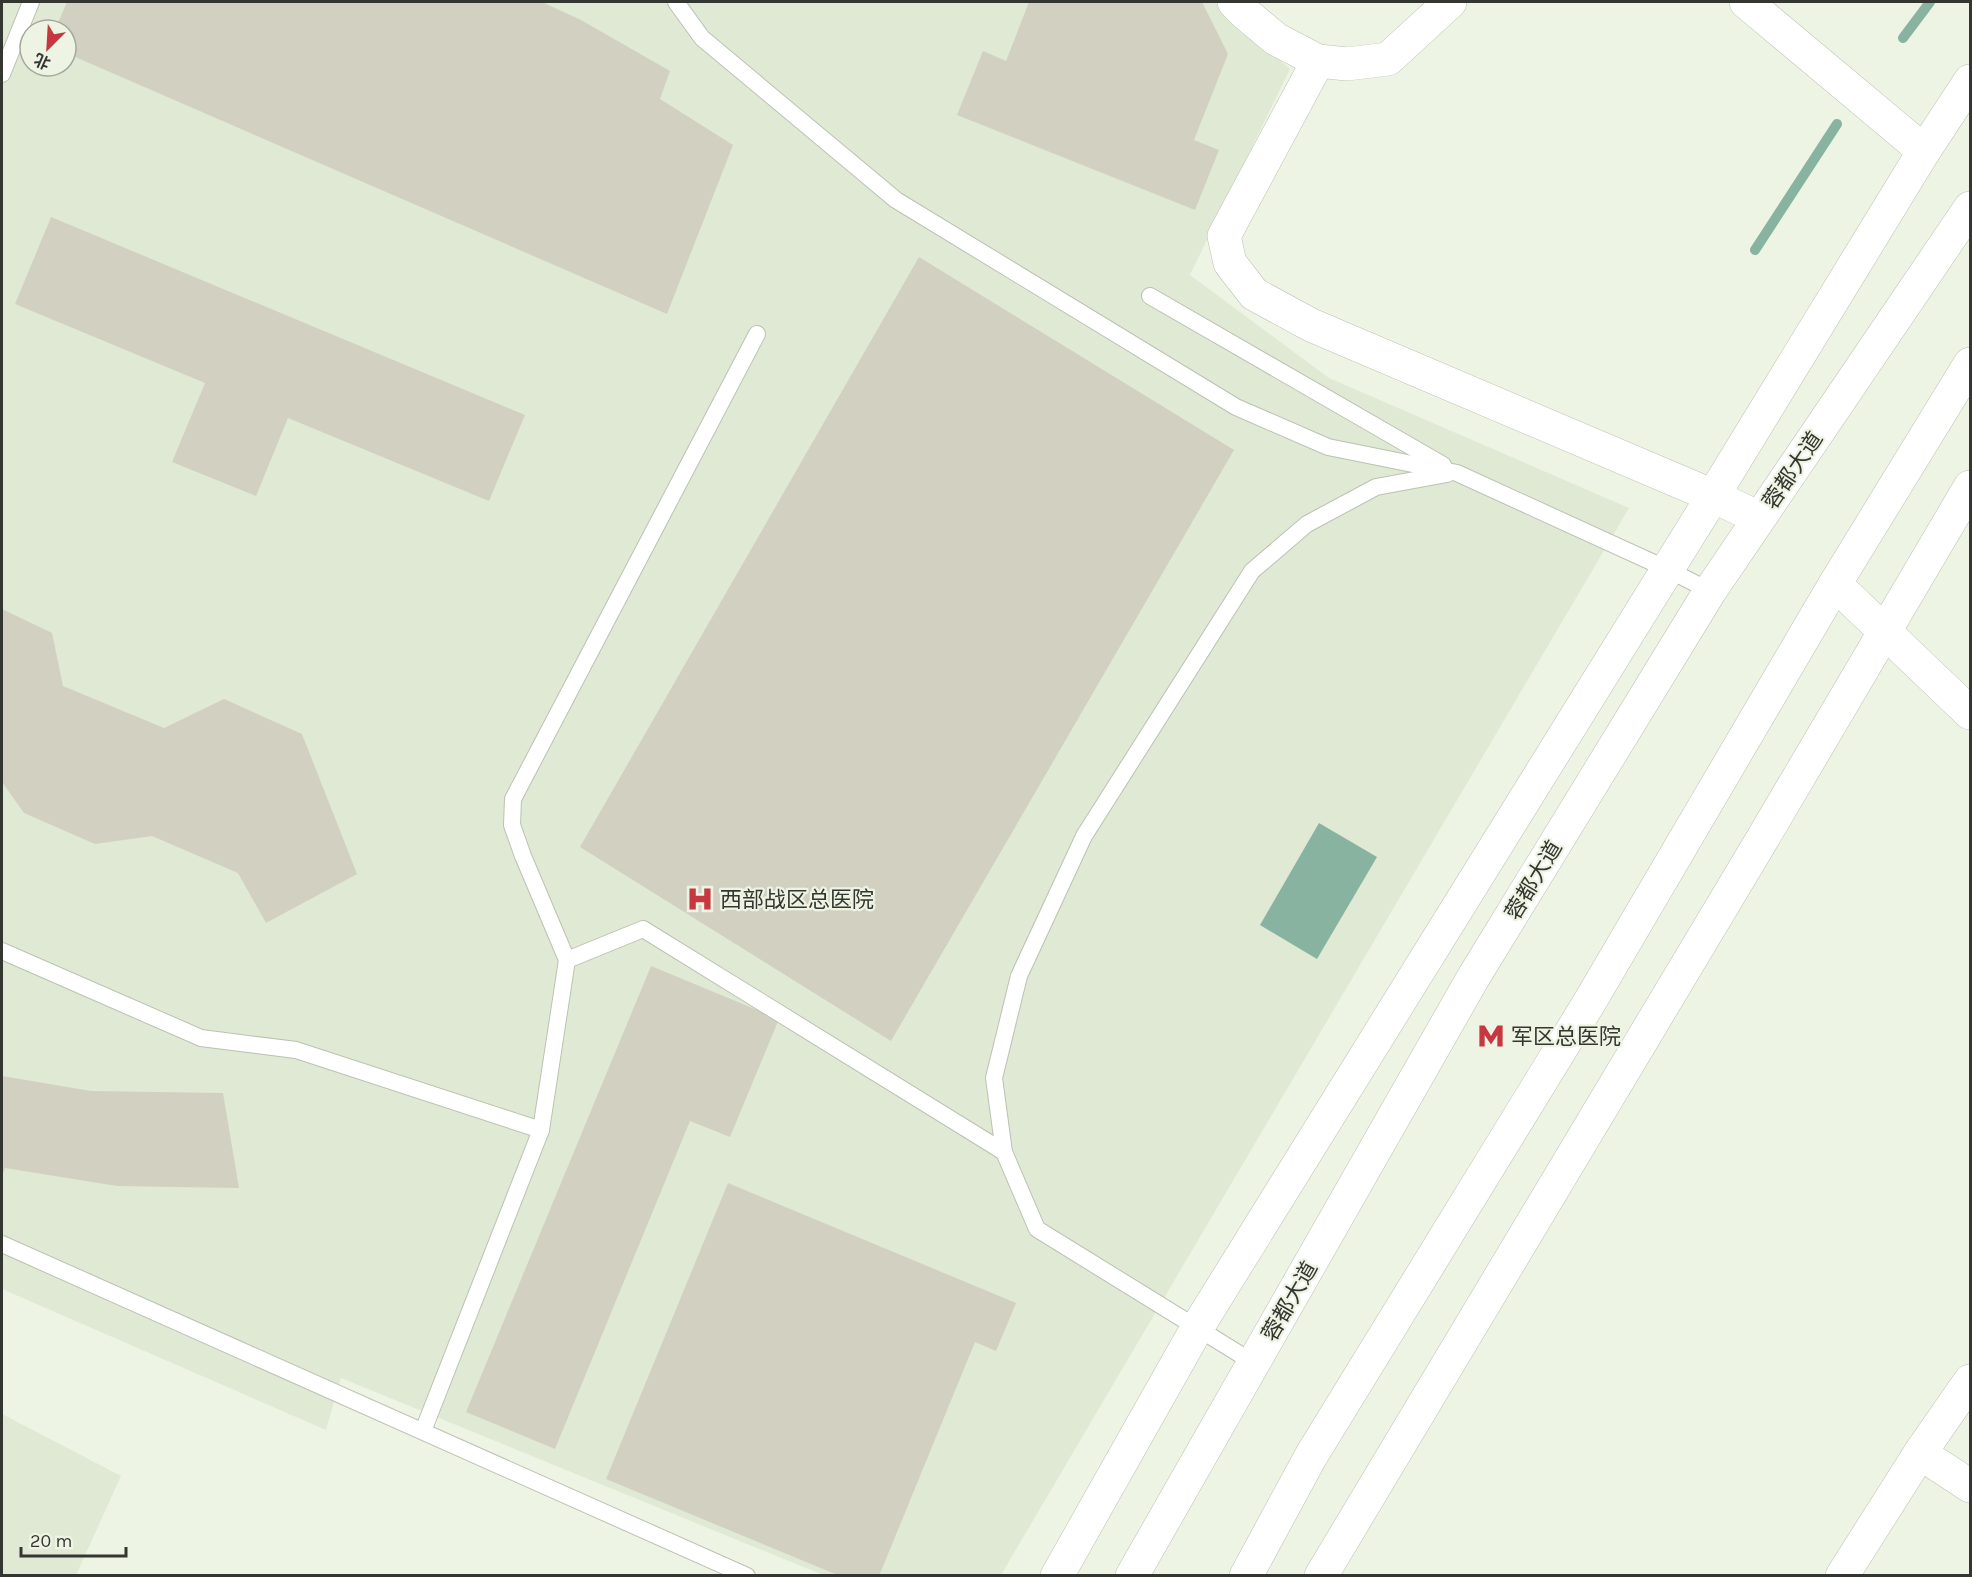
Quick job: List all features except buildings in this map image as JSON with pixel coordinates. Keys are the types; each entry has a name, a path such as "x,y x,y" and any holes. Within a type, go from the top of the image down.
{"street":[{"path":"1234,2 1276,39 1318,62 1347,64 1388,59 1450,2"},
{"path":"1746,2 1924,151"},
{"path":"1318,62 1224,236 1230,263 1254,294 1311,325 1713,496 1759,518"},
{"path":"1057,1575 1197,1329 1924,151 1971,81"},
{"name":"蓉都大道","path":"1132,1575 1473,978 1710,591 1971,208"},
{"path":"1246,1575 1311,1456 1589,1003 1835,584 1971,364"},
{"path":"1321,1575 1971,487"},
{"path":"1835,584 1971,713"},
{"path":"1842,1575 1920,1453 1971,1381"},
{"path":"1920,1453 1971,1486"}],"lane":[{"path":"2,74 32,2"},
{"path":"676,2 702,38 896,200 1236,407 1328,447 1457,473"},
{"path":"1150,296 1457,473 1710,591"},
{"path":"423,1431 541,1130 567,960 512,825 513,799 757,334"},
{"path":"1254,1363 1037,1229 1004,1152 994,1078 1019,976 1084,836 1252,571 1307,524 1376,487 1457,473"},
{"path":"567,960 642,929 1004,1152"},
{"path":"2,951 201,1038 296,1050 541,1130"},
{"path":"2,1244 747,1575"}],"shaded area":[{"name":"西部战区总医院","path":"2,2 1216,2 1223,12 1290,69 1190,275 1329,378 1629,508 1001,1575 823,1575 341,1378 326,1430 2,1289"},
{"path":"1319,823 1377,857 1317,959 1260,925"},
{"path":"2,1414 121,1476 76,1575 2,1575"}],"waterway":[{"path":"1903,38 1930,2"},
{"path":"1755,250 1837,124"}],"place":[{"name":"西部战区总医院","path":"700,899"},
{"name":"军区总医院","path":"1491,1036"}]}
